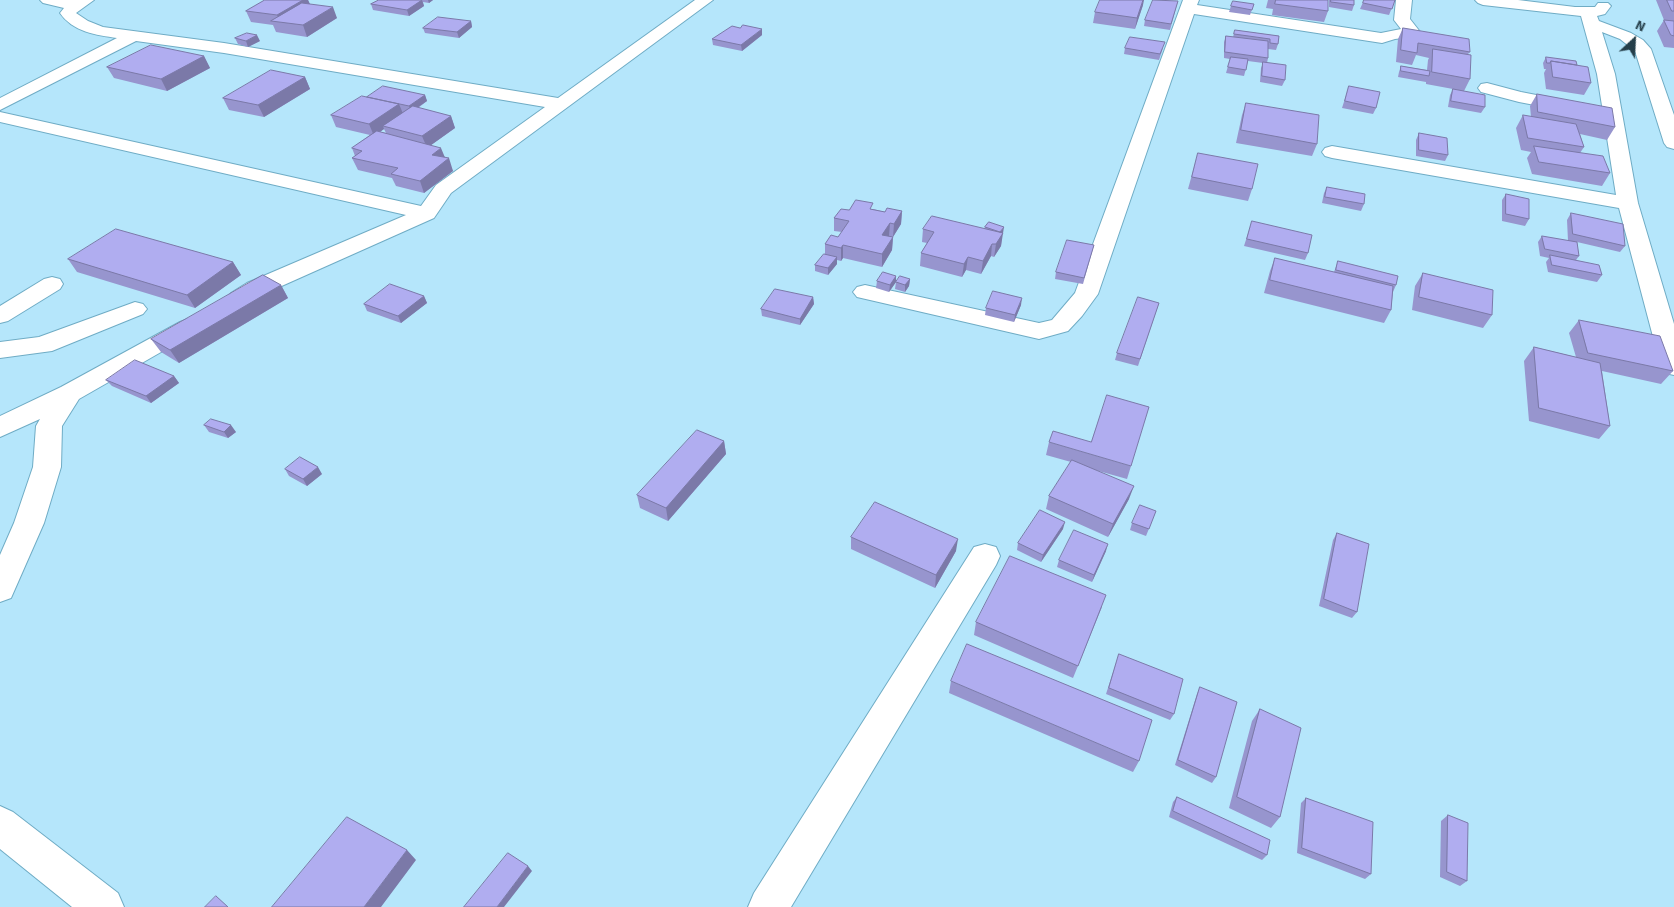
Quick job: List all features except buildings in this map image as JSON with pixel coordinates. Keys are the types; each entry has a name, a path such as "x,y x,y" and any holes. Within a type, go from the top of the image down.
{"street":[{"path":"48,0 80,3"},
{"path":"0,427 70,393 255,288 427,214 444,189 705,0"},
{"path":"865,292 1039,332 1060,326 1086,294 1190,4 1382,38 1393,34 1413,33 1402,20 1404,0"},
{"path":"1483,0 1594,12 1634,40 1643,49 1674,143"},
{"path":"80,3 68,13 72,18 85,26 133,36 234,50 561,104"},
{"path":"1594,12 1606,74 1598,110 1628,203 1674,366"},
{"path":"0,105 133,36"},
{"path":"1653,77 1674,91"},
{"path":"1487,88 1519,97 1598,110"},
{"path":"0,118 427,214"},
{"path":"1332,152 1628,203"},
{"path":"0,316 52,284"},
{"path":"0,350 43,345 135,309"},
{"path":"0,589 29,523 47,467 49,426 70,393"},
{"path":"768,907 985,556"},
{"path":"0,825 104,907"}]}
